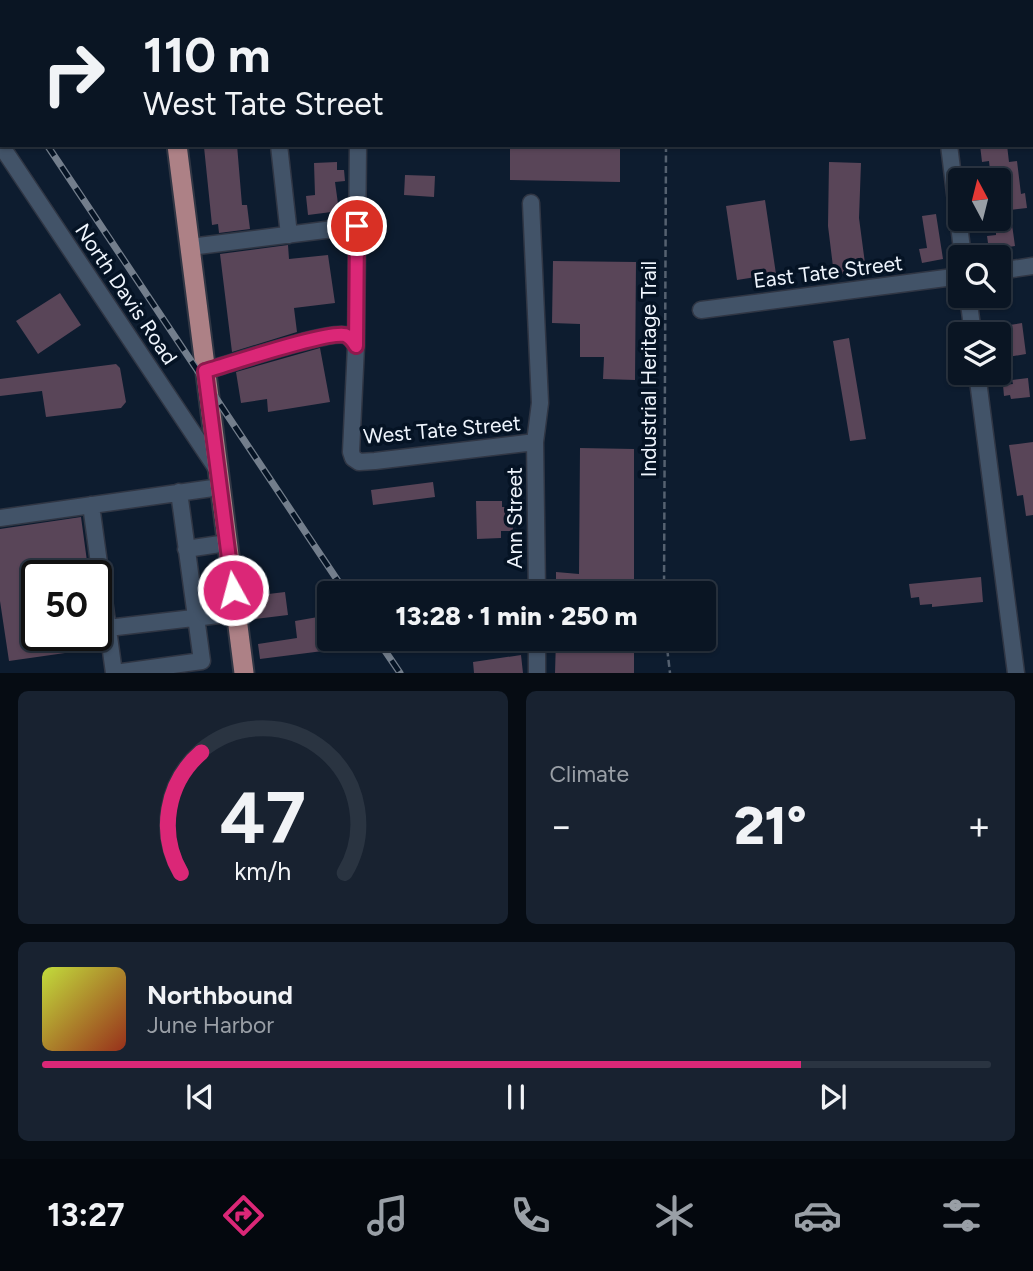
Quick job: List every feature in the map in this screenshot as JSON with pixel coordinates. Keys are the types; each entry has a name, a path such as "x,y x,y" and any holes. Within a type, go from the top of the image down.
{"main road":[{"path":"177,147 244,673"}],"street":[{"name":"North Davis Road","path":"2,147 218,478"},
{"path":"279,147 289,235"},
{"path":"356,346 358,147"},
{"path":"949,147 962,245"},
{"name":"Ann Street","path":"531,203 540,404 535,442 537,581"},
{"path":"190,247 357,226"},
{"path":"1011,269 1033,266"},
{"name":"East Tate Street","path":"701,310 948,278"},
{"path":"205,371 324,336 345,335 352,339 356,346"},
{"name":"West Tate Street","path":"356,346 351,452 353,458 359,462 535,442"},
{"path":"979,385 1016,673"},
{"path":"0,518 179,492 218,478"},
{"path":"112,651 115,673 203,667 179,492"},
{"path":"92,505 99,560"},
{"path":"187,549 227,543"},
{"path":"112,628 236,613"},
{"path":"537,651 537,673"}],"path":[{"name":"Industrial Heritage Trail","path":"664,581 666,147"},
{"path":"667,651 670,673"}],"building":[{"path":"204,147 237,147 242,205 247,205 250,229 219,233 218,224 212,225"},
{"path":"510,147 620,147 620,182 510,180"},
{"path":"980,147 1007,147 1009,162 1017,161 1021,194 1025,193 1027,208 1012,210 1012,168 990,168 989,161 982,162"},
{"path":"337,162 337,170 344,170 345,181 335,182 339,211 308,215 306,196 315,195 314,163"},
{"path":"829,162 861,163 859,218 866,271 834,275 828,226"},
{"path":"405,175 435,176 434,197 404,195"},
{"path":"765,200 776,274 737,280 726,206"},
{"path":"936,214 943,259 922,263 919,249 927,248 922,216"},
{"path":"1012,224 1015,246 988,245 987,236 996,235 996,231 1012,231"},
{"path":"288,245 289,259 328,255 335,303 294,308 297,332 232,352 220,254"},
{"path":"553,261 636,262 635,380 603,379 604,357 580,357 580,324 552,323"},
{"path":"60,293 81,325 38,354 16,321"},
{"path":"1022,323 1026,354 1011,356 1011,325"},
{"path":"849,338 866,439 850,441 833,341"},
{"path":"320,348 330,402 268,412 267,399 241,403 236,372"},
{"path":"116,364 120,368 126,402 121,408 46,417 42,391 0,396 0,379"},
{"path":"1028,378 1030,397 1011,399 1010,395 1004,396 1003,385 1013,384 1012,380"},
{"path":"1033,442 1033,515 1026,516 1023,495 1017,496 1009,445"},
{"path":"580,448 634,449 634,581 556,581 556,572 579,574"},
{"path":"433,482 435,497 373,505 371,490"},
{"path":"476,501 502,501 502,507 512,507 513,531 501,531 501,538 477,539"},
{"path":"81,517 87,560 21,560 21,651 79,651 9,661 0,601 0,529"},
{"path":"981,577 983,602 932,607 932,604 920,605 919,597 911,598 909,584"},
{"path":"285,592 288,615 255,619 252,596"},
{"path":"317,617 317,651 323,651 260,659 258,644 297,638 295,621"},
{"path":"556,651 634,651 634,673 555,673"},
{"path":"521,655 523,673 474,673 473,662"}],"railway":[{"path":"48,147 338,581"},
{"path":"385,651 400,673"}],"route":[{"path":"233,590 205,371 324,336 345,335 352,339 356,346 357,226"}]}
